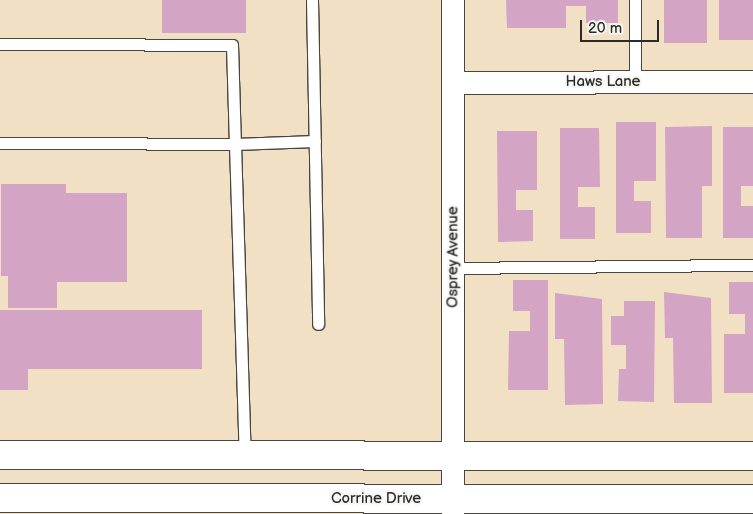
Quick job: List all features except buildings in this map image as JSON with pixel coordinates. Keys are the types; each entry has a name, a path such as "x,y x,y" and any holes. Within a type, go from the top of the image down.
{"street":[{"name":"Osprey Avenue","path":"452,506 453,0"},
{"name":"Haws Lane","path":"454,83 753,82"},
{"path":"0,455 753,456"},
{"name":"Corrine Drive","path":"0,498 452,506 753,498"}],"lane":[{"path":"312,0 318,324"},
{"path":"635,0 635,82"},
{"path":"0,44 232,45 245,456"},
{"path":"0,143 235,144 315,141"},
{"path":"453,268 753,265"}]}
